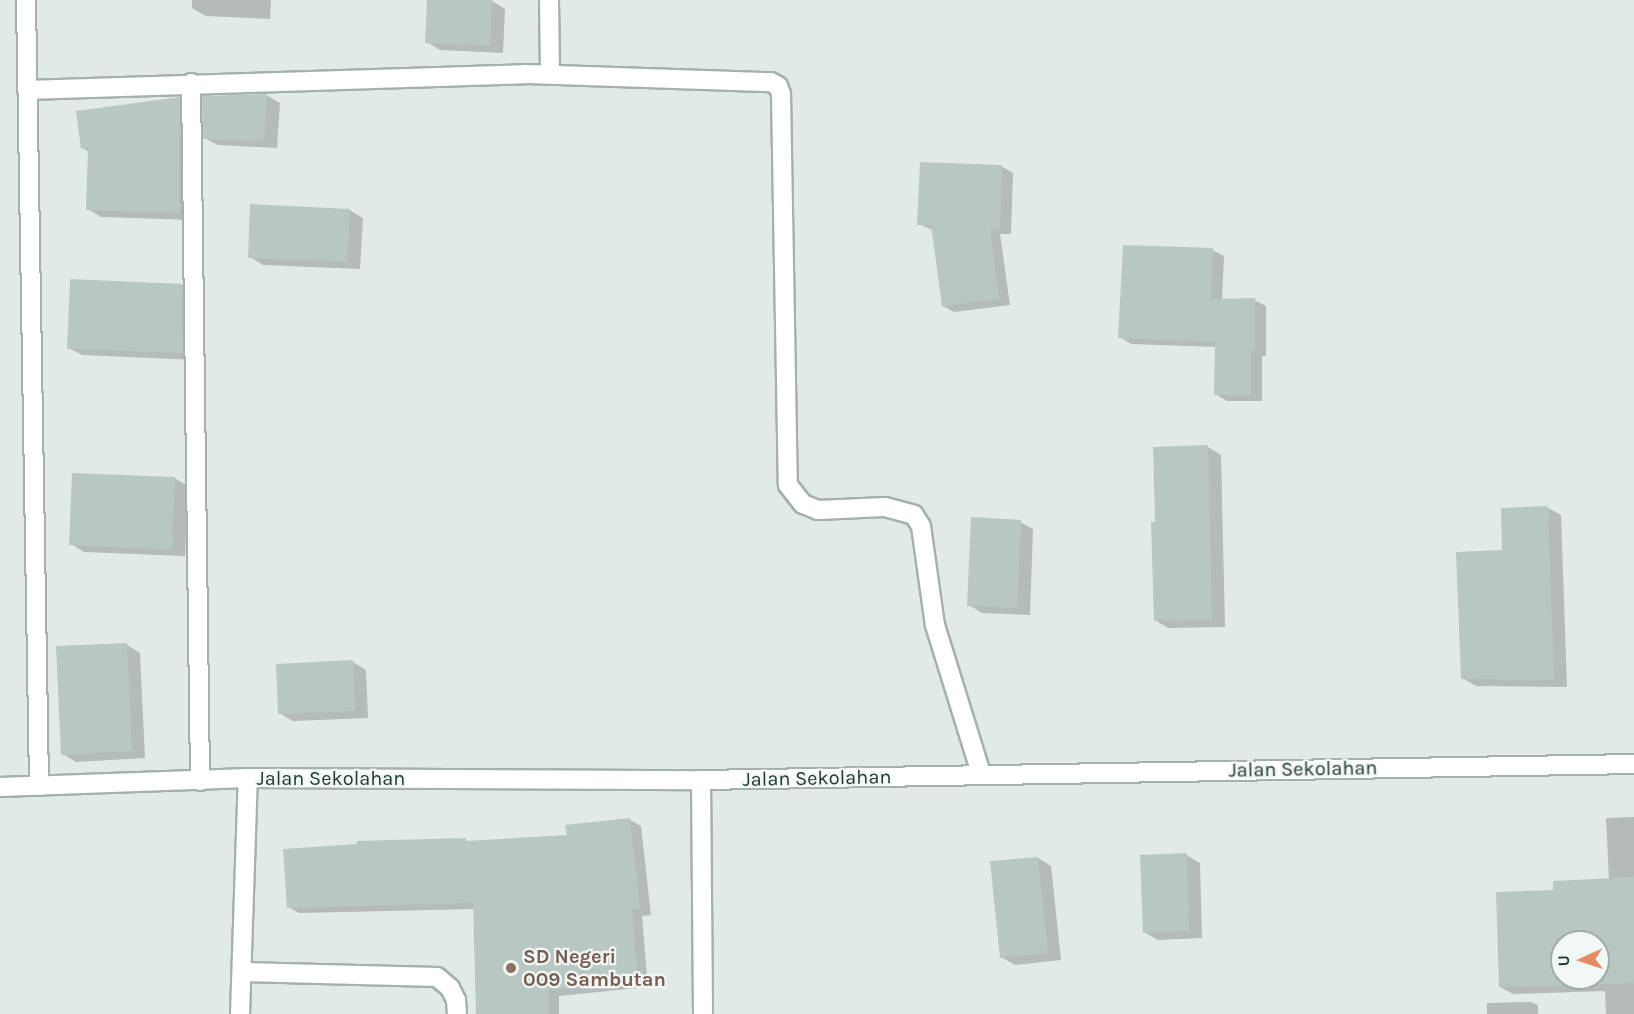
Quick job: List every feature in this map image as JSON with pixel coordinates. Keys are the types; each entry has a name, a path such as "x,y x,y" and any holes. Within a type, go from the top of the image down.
{"street":[{"path":"26,0 39,786"},
{"path":"549,0 550,74"},
{"path":"27,90 191,83 550,74 771,82 778,86 781,94 788,485 802,504 818,510 885,507 914,515 921,526 935,625 981,774"},
{"path":"191,83 200,781"},
{"name":"Jalan Sekolahan","path":"0,787 248,778 701,780 1634,764"},
{"path":"240,1014 248,778"},
{"path":"701,780 703,1014"},
{"path":"243,972 437,977 450,988 456,1000 457,1014"}],"building":[{"path":"427,0 492,0 490,46 425,43"},
{"path":"267,94 264,141 203,139 202,96"},
{"path":"180,97 179,213 86,210 88,148 81,149 76,111"},
{"path":"920,162 1002,165 1000,229 990,228 999,299 942,306 931,225 917,225"},
{"path":"250,204 350,209 347,262 248,258"},
{"path":"1123,245 1213,248 1211,299 1255,298 1255,351 1251,351 1251,395 1214,395 1215,342 1118,338"},
{"path":"70,279 182,284 183,353 67,349"},
{"path":"1208,445 1212,620 1154,621 1151,522 1155,522 1153,447"},
{"path":"72,473 175,477 172,550 69,545"},
{"path":"1548,506 1554,680 1461,679 1456,552 1502,550 1501,508"},
{"path":"971,517 1021,520 1017,608 967,606"},
{"path":"127,643 132,751 61,755 56,646"},
{"path":"353,660 355,711 278,714 276,664"},
{"path":"630,818 640,909 632,910 638,982 549,990 549,1014 476,1014 473,903 287,908 283,849 357,844 357,841 466,838 466,841 567,835 565,825"},
{"path":"1187,853 1189,931 1143,933 1140,855"},
{"path":"1038,857 1048,953 1000,958 990,861"},
{"path":"1634,877 1634,983 1610,984 1610,930 1550,930 1550,985 1499,987 1496,892 1553,890 1553,881"}],"place":[{"name":"SD Negeri 009 Sambutan","path":"511,968"}]}
